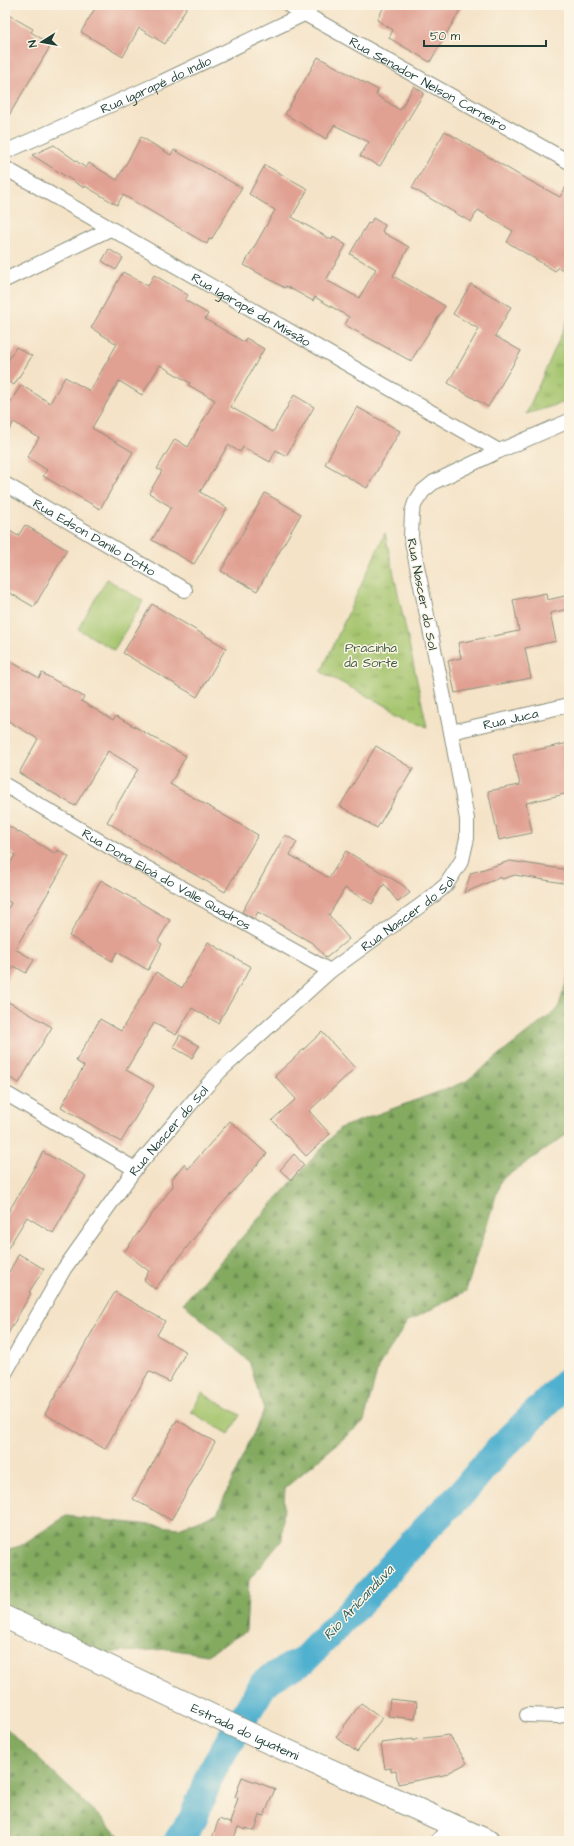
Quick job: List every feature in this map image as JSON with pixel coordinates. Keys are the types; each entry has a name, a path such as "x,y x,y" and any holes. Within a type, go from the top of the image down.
{"main road":[{"name":"Estrada do Iguatemi","path":"5,1617 259,1738 488,1841"}],"street":[{"name":"Rua Senador Nelson Carneiro","path":"288,5 569,162"},
{"name":"Rua Igarapé do Indio","path":"5,152 162,82 304,14"},
{"name":"Rua Igarapé da Missão","path":"5,168 499,451"},
{"path":"5,280 110,229"},
{"name":"Rua Nascer do Sol","path":"5,1373 64,1269 135,1169 220,1071 330,970 428,900 446,884 462,860 467,838 467,819 451,732 411,537 412,512 423,491 434,482 499,451 569,421"},
{"name":"Rua Edson Danilo Dotto","path":"5,484 184,590"},
{"name":"Rua Juca","path":"451,732 569,705"},
{"name":"Rua Dona Eloá do Valle Quadros","path":"5,785 113,849 330,970"},
{"path":"5,1093 135,1169"},
{"path":"527,1715 556,1716 569,1714"},
{"path":"437,1841 455,1826"}],"green space":[{"path":"569,317 569,401 526,414"},
{"name":"Pracinha da Sorte","path":"385,533 427,727 321,672"},
{"path":"107,579 143,601 114,650 78,629"},
{"path":"569,973 569,1133 501,1180 466,1291 407,1322 378,1368 364,1421 285,1488 282,1540 249,1580 246,1631 207,1655 169,1649 104,1653 5,1608 5,1550 20,1546 66,1516 179,1528 217,1513 264,1410 249,1361 183,1303 340,1128 465,1082 558,1009"},
{"path":"202,1393 240,1415 229,1434 191,1412"},
{"path":"5,1727 125,1841 5,1841"}],"building":[{"path":"97,5 188,5 165,44 139,28 123,57 81,32"},
{"path":"385,5 463,5 430,62 389,38 393,30 377,20"},
{"path":"5,13 33,29 31,32 51,45 5,122"},
{"path":"318,57 378,90 376,95 400,110 414,86 424,93 380,166 360,156 369,142 334,125 326,139 285,114"},
{"path":"445,131 519,175 560,197 569,182 569,273 558,267 555,271 507,242 513,231 478,210 471,222 412,188"},
{"path":"141,137 171,155 174,150 242,188 211,240 209,239 207,244 123,195 117,205 85,186 84,188 32,155 54,145 86,168 89,163 117,180"},
{"path":"265,165 308,189 292,217 332,240 333,237 346,245 326,280 359,298 376,269 350,254 368,223 370,224 373,218 385,225 382,231 384,233 409,247 393,276 445,306 411,361 345,325 349,317 315,297 313,301 286,286 285,288 244,265 275,210 249,194"},
{"path":"109,249 123,258 116,270 102,261"},
{"path":"123,272 148,286 154,275 188,295 185,300 208,314 205,319 244,342 246,338 264,349 231,407 273,432 294,395 314,407 286,456 276,450 270,462 243,447 240,452 228,445 200,492 227,508 194,564 152,540 171,507 149,493 162,471 157,469 175,439 188,447 215,400 188,385 190,383 160,365 142,395 119,381 92,428 133,452 100,509 43,476 47,470 27,457 39,438 14,422 5,437 5,411 21,385 50,403 65,377 90,391 117,344 91,328"},
{"path":"471,284 511,307 495,336 521,351 488,407 448,383 479,329 453,314"},
{"path":"16,347 32,356 14,385 5,380 5,366"},
{"path":"357,407 400,431 367,488 325,464"},
{"path":"265,493 301,514 257,591 221,571"},
{"path":"25,525 67,550 34,607 5,590 5,528 18,536"},
{"path":"546,593 547,600 569,595 569,609 550,613 556,641 525,648 531,678 455,693 448,661 461,658 458,643 519,631 513,600"},
{"path":"152,604 226,648 197,697 123,653"},
{"path":"10,661 39,678 42,673 84,697 81,701 113,720 116,716 186,756 170,784 258,835 225,892 121,832 122,831 107,822 138,769 108,751 75,806 19,773 38,739 5,719 5,670"},
{"path":"569,743 569,793 526,803 532,833 499,840 488,791 520,785 513,755"},
{"path":"376,746 413,769 377,828 340,806"},
{"path":"5,824 56,854 58,850 69,857 15,949 34,960 26,973 14,966 5,982 5,914 11,903 5,899 5,872 15,855 5,849"},
{"path":"285,835 297,842 290,855 329,878 346,851 404,886 410,893 398,902 384,884 372,904 345,888 329,915 349,939 326,958 314,944 258,912 254,919 242,912"},
{"path":"510,861 569,870 569,884 515,875 502,879 501,877 464,893 471,873"},
{"path":"101,880 170,920 158,941 162,944 148,970 117,952 112,961 69,936"},
{"path":"208,942 251,967 218,1023 192,1008 176,1035 154,1023 126,1070 154,1086 121,1142 61,1107 84,1066 76,1061 100,1019 121,1031 156,972 182,988"},
{"path":"5,1000 52,1027 19,1083 5,1075"},
{"path":"322,1032 355,1068 309,1111 330,1134 306,1156 272,1120 296,1099 275,1076"},
{"path":"180,1035 199,1046 192,1058 173,1047"},
{"path":"230,1121 267,1154 211,1216 155,1289 144,1280 149,1271 124,1252 173,1186 172,1179 184,1164 188,1169"},
{"path":"43,1152 86,1176 53,1233 27,1217 5,1253 5,1218"},
{"path":"294,1154 304,1165 291,1180 280,1170"},
{"path":"19,1254 44,1269 29,1292 31,1293 5,1339 5,1271 9,1272"},
{"path":"115,1292 165,1321 157,1335 186,1352 169,1382 149,1371 105,1449 45,1414"},
{"path":"177,1420 215,1442 171,1520 133,1499"},
{"path":"390,1699 417,1702 415,1719 388,1716"},
{"path":"361,1703 382,1718 357,1752 336,1737"},
{"path":"449,1735 467,1763 444,1775 398,1784 396,1771 391,1772 391,1768 385,1769 381,1743 413,1739 413,1741 417,1739"},
{"path":"242,1777 275,1789 264,1816 260,1815 255,1831 238,1827 233,1841 211,1841 219,1819 232,1824 230,1823 238,1798 235,1797"}],"waterway":[{"name":"Rio Aricanduva","path":"178,1841 193,1819 211,1772 263,1685 271,1678 305,1659 363,1599 427,1527 461,1494 493,1456 569,1380"}]}
